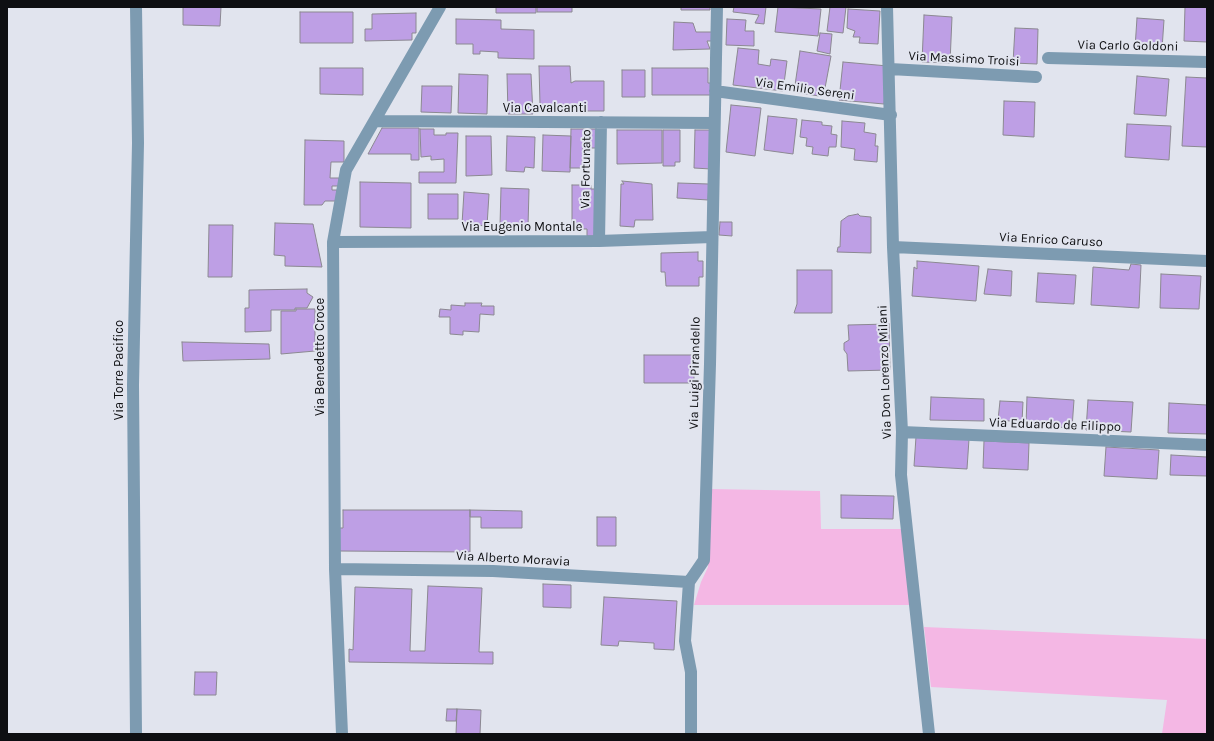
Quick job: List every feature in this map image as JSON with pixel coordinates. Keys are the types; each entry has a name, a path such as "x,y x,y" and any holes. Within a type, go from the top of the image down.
{"street":[{"name":"Via Torre Pacifico","path":"136,7 138,143 133,386 136,734"},
{"name":"Via Benedetto Croce","path":"342,734 335,568 333,242 346,170 376,121 440,7"},
{"name":"Via Luigi Pirandello","path":"689,582 704,560 710,364 717,7"},
{"name":"Via Don Lorenzo Milani","path":"887,7 890,69 893,247 902,432 901,475 929,734"},
{"name":"Via Carlo Goldoni","path":"1048,58 1207,62"},
{"name":"Via Massimo Troisi","path":"890,69 1036,77"},
{"name":"Via Emilio Sereni","path":"716,91 891,115"},
{"name":"Via Cavalcanti","path":"376,121 714,123"},
{"name":"Via Fortunato","path":"599,241 601,122"},
{"name":"Via Eugenio Montale","path":"333,242 599,241 712,238"},
{"name":"Via Enrico Caruso","path":"893,247 1207,261"},
{"name":"Via Eduardo de Filippo","path":"902,432 1207,445"},
{"name":"Via Alberto Moravia","path":"335,568 493,571 689,582"},
{"path":"689,582 685,641 691,672 691,734"}],"shaded area":[{"path":"709,489 820,491 821,529 902,529 910,605 694,605 701,582 708,567"},
{"path":"924,627 1207,639 1207,734 1162,734 1167,700 931,687"}],"building":[{"path":"183,7 221,7 220,26 183,25"},
{"path":"496,7 536,7 536,13 496,13"},
{"path":"537,7 572,7 572,12 537,12"},
{"path":"681,7 710,7 710,10 681,10"},
{"path":"734,7 766,7 764,24 755,23 759,15 733,12"},
{"path":"778,7 821,9 818,36 775,32"},
{"path":"830,7 846,7 843,33 827,31"},
{"path":"1185,7 1207,7 1207,42 1184,41"},
{"path":"848,9 880,11 878,44 859,43 860,37 853,37 855,31 847,28"},
{"path":"300,12 353,12 353,43 300,43"},
{"path":"416,13 416,33 412,33 412,40 365,41 365,29 372,29 372,14"},
{"path":"924,15 952,17 950,63 922,62"},
{"path":"1137,18 1164,20 1162,49 1135,48"},
{"path":"456,19 501,20 501,29 534,30 534,59 498,58 498,52 480,51 480,54 473,54 473,44 456,44"},
{"path":"727,19 746,20 745,31 754,31 754,46 726,45"},
{"path":"674,22 693,23 696,32 713,32 713,41 707,41 710,49 673,50"},
{"path":"1015,28 1038,29 1037,64 1013,63"},
{"path":"820,33 832,34 830,54 817,51"},
{"path":"738,48 759,50 758,64 770,66 771,59 787,61 783,91 733,85"},
{"path":"800,51 831,56 825,88 820,88 819,96 794,92"},
{"path":"843,62 888,66 884,104 839,100"},
{"path":"539,66 570,66 571,83 575,81 604,81 604,111 572,111 572,105 540,105"},
{"path":"320,68 363,68 363,95 320,94"},
{"path":"652,68 708,68 708,83 712,83 713,95 652,95"},
{"path":"622,70 645,70 645,97 622,97"},
{"path":"459,74 488,75 487,114 458,113"},
{"path":"507,74 531,74 533,114 508,114"},
{"path":"1137,76 1169,79 1166,116 1134,114"},
{"path":"1186,77 1207,78 1207,147 1182,146"},
{"path":"422,86 452,86 451,113 421,112"},
{"path":"1004,101 1035,102 1034,137 1003,135"},
{"path":"731,105 761,108 755,156 726,152"},
{"path":"768,116 797,119 793,154 764,150"},
{"path":"802,120 822,122 822,125 832,126 831,134 837,135 836,147 829,147 828,156 812,154 813,147 806,146 807,138 800,137"},
{"path":"842,121 865,123 864,132 876,134 875,146 878,146 877,162 854,160 855,149 841,147"},
{"path":"1127,124 1171,126 1169,160 1125,157"},
{"path":"382,128 419,128 419,160 411,160 411,154 368,154"},
{"path":"420,129 434,129 434,135 458,133 456,183 419,183 419,172 444,172 444,159 431,160 431,156 421,157"},
{"path":"571,129 597,129 597,148 583,148 582,168 570,168"},
{"path":"617,130 662,130 662,163 617,164"},
{"path":"663,130 680,130 680,162 675,162 675,166 663,166"},
{"path":"695,130 712,130 711,169 694,168"},
{"path":"543,135 571,136 570,172 542,171"},
{"path":"466,136 491,136 492,175 466,176"},
{"path":"507,136 535,137 534,168 525,167 524,172 506,171"},
{"path":"305,140 344,141 344,162 331,162 330,178 339,178 339,186 332,186 332,190 337,190 337,201 325,201 322,205 304,205"},
{"path":"622,181 652,184 653,220 635,220 634,227 620,226 621,184 624,184"},
{"path":"360,182 411,183 411,228 360,227"},
{"path":"678,183 709,184 708,200 677,198"},
{"path":"572,185 591,185 591,189 598,189 598,236 587,236 587,229 572,229"},
{"path":"501,188 529,189 528,227 500,226"},
{"path":"464,192 489,194 487,226 462,224"},
{"path":"428,194 458,194 458,219 428,219"},
{"path":"858,214 860,216 871,217 871,253 837,252 838,247 840,247 841,221 848,216"},
{"path":"720,222 732,222 732,236 719,235"},
{"path":"275,223 313,224 322,267 285,266 285,256 274,255"},
{"path":"209,225 233,225 232,277 208,277"},
{"path":"698,252 698,261 703,261 703,277 699,277 699,286 666,286 665,272 661,272 661,253"},
{"path":"917,261 979,266 976,301 912,296 914,267 917,269"},
{"path":"1131,264 1141,265 1139,308 1091,305 1093,267 1129,270"},
{"path":"988,269 1012,271 1011,296 984,294"},
{"path":"797,270 832,270 832,313 794,313 797,304"},
{"path":"1038,273 1076,275 1074,304 1036,302"},
{"path":"1161,274 1201,276 1199,309 1160,308"},
{"path":"307,289 307,293 313,297 307,308 295,308 295,310 271,310 271,331 245,332 245,308 249,308 249,290"},
{"path":"465,303 482,303 481,306 494,306 494,315 480,314 479,332 463,331 463,335 450,334 450,317 439,317 440,309 451,310 451,305 465,306"},
{"path":"296,309 315,309 315,351 281,354 281,311 296,311"},
{"path":"889,324 890,370 848,371 847,354 844,350 844,343 849,340 848,325"},
{"path":"182,342 269,344 270,359 183,361"},
{"path":"644,355 694,355 694,383 644,383"},
{"path":"931,397 984,399 984,421 930,420"},
{"path":"1027,397 1074,400 1072,428 1026,425"},
{"path":"1088,400 1133,402 1131,432 1086,430"},
{"path":"1000,401 1023,402 1022,422 998,420"},
{"path":"1169,403 1207,405 1207,434 1168,433"},
{"path":"916,437 969,439 967,469 914,466"},
{"path":"984,441 1029,443 1028,470 983,468"},
{"path":"1106,447 1159,450 1157,479 1104,476"},
{"path":"1171,455 1207,457 1207,476 1170,475"},
{"path":"841,495 894,496 893,519 841,518"},
{"path":"343,510 470,510 470,552 339,551 339,528 343,528"},
{"path":"470,510 522,511 522,528 481,528 481,517 470,517"},
{"path":"597,517 616,517 616,546 597,546"},
{"path":"543,584 571,585 571,608 543,607"},
{"path":"428,586 482,588 479,652 493,652 493,664 349,662 349,649 353,650 355,587 412,589 410,651 425,651"},
{"path":"604,597 677,601 674,650 654,649 654,643 619,641 618,646 601,645"},
{"path":"195,672 217,672 216,695 194,695"},
{"path":"447,709 457,709 456,721 446,721"},
{"path":"457,709 481,710 480,734 456,734"}]}
